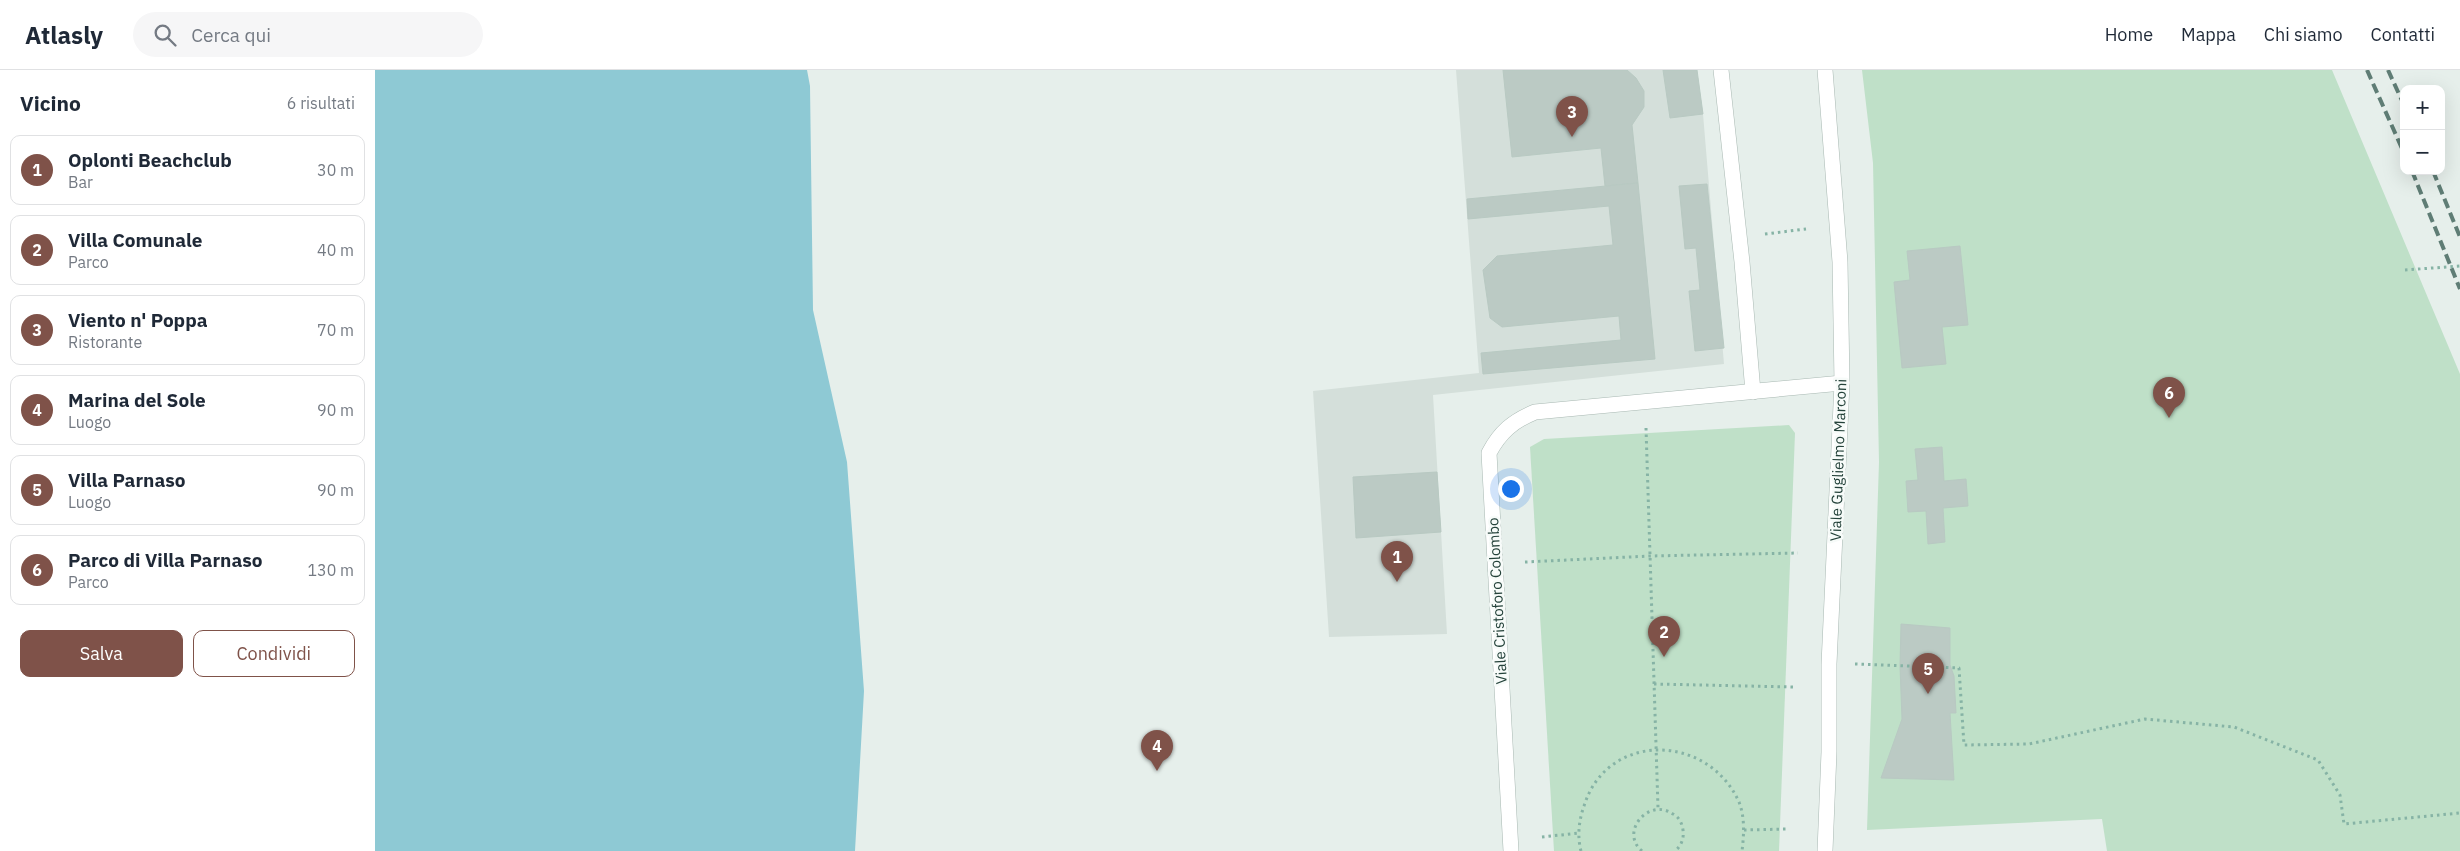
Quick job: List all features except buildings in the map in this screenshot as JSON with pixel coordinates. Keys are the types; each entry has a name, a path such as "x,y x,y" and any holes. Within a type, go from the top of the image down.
{"street":[{"path":"1721,70 1743,262 1753,392"},
{"name":"Viale Guglielmo Marconi","path":"1825,70 1840,262 1842,383 1829,664 1829,752 1825,851"},
{"name":"Viale Cristoforo Colombo","path":"1511,851 1489,453 1497,438 1516,420 1535,412 1842,383"}],"path":[{"path":"1765,234 1806,229"},
{"path":"2405,270 2460,266"},
{"path":"1645,425 1658,808"},
{"path":"1525,562 1650,556 1799,553"},
{"path":"1829,664 1959,668 1964,745 2029,744 2145,719 2234,727 2318,760 2340,795 2344,824 2460,813"},
{"path":"1654,684 1793,687"},
{"path":"1581,851 1579,820 1588,793 1605,771 1629,756 1656,749 1682,752 1707,762 1726,780 1739,804 1744,830 1742,851"},
{"path":"1642,851 1635,839 1634,828 1639,818 1647,811 1658,808 1669,810 1678,817 1683,826 1683,838 1675,851"},
{"path":"1744,830 1788,829"},
{"path":"1543,837 1579,833"}],"shaded area":[{"path":"1456,70 1697,70 1703,114 1724,364 1433,395 1447,634 1329,637 1313,391 1479,373"}],"green space":[{"path":"1862,70 2332,70 2460,374 2460,851 2107,851 2102,819 1867,830 1879,462 1873,163"},
{"path":"1789,425 1795,433 1779,851 1554,851 1530,447 1544,439"}],"water":[{"path":"375,70 807,70 810,86 813,310 847,462 864,691 855,851 375,851"}],"railway":[{"path":"2367,70 2400,144"},
{"path":"2388,70 2400,96"},
{"path":"2414,175 2460,289"},
{"path":"2435,175 2460,237"}],"place":[{"name":"Viento n' Poppa","path":"1572,137"},
{"name":"Parco di Villa Parnaso","path":"2169,418"},
{"name":"Oplonti Beachclub","path":"1397,582"},
{"name":"Villa Comunale","path":"1664,657"},
{"name":"Villa Parnaso","path":"1928,694"},
{"name":"Marina del Sole","path":"1157,771"}]}
